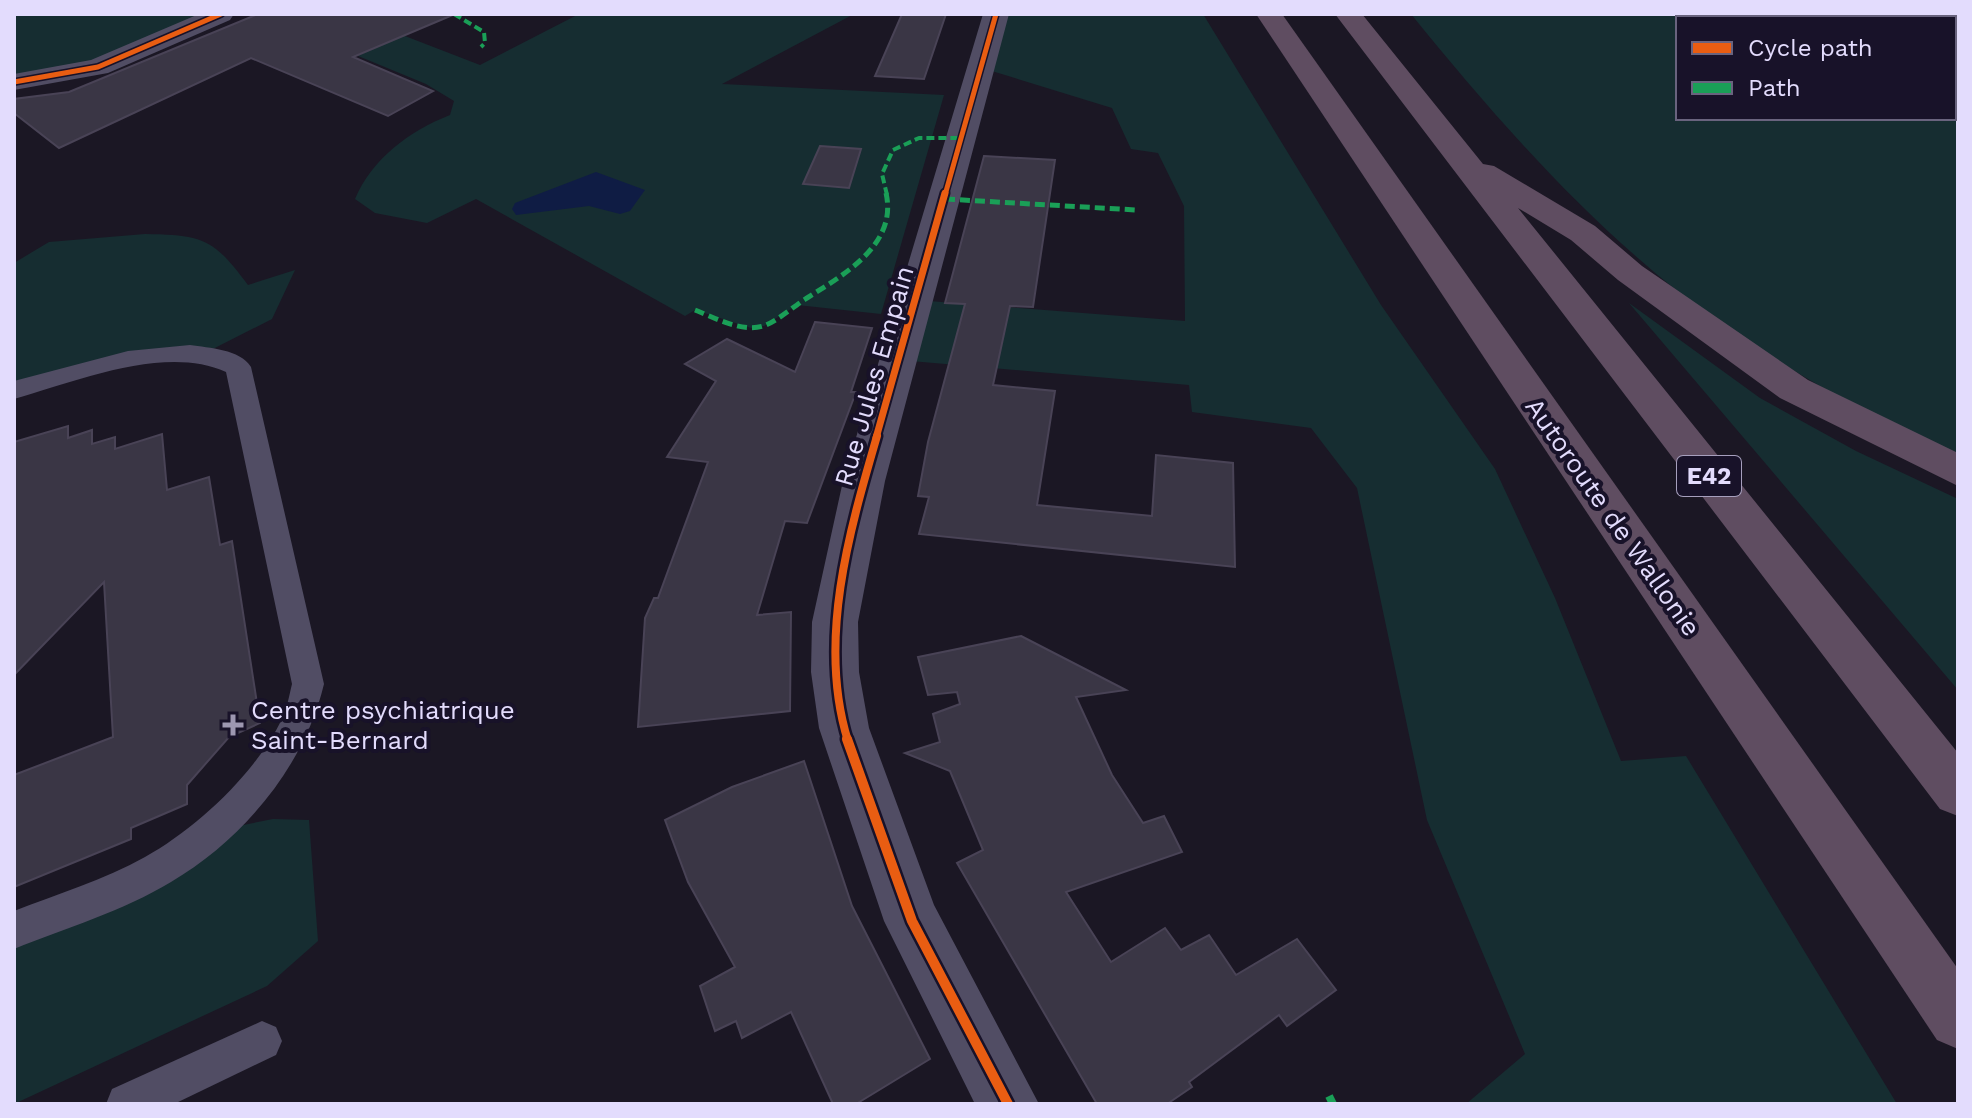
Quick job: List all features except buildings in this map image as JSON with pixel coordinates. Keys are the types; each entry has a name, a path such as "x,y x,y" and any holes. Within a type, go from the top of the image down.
{"highway":[{"name":"Autoroute de Wallonie","path":"1269,14 1958,1019"},
{"name":"E42","path":"1348,14 1958,792"},
{"path":"1460,160 1583,233 1630,273 1794,389 1958,471"}],"street":[{"path":"14,82 71,75 122,59 221,14"},
{"name":"Rue Jules Empain","path":"996,14 864,481 835,622 835,672 844,728 865,795 912,921 1008,1104"}],"lane":[{"path":"14,390 71,373 177,354 205,353 225,358 238,367 308,684 299,720 279,751 244,797 208,832 159,870 14,930"},
{"path":"127,1104 262,1041"}],"green space":[{"path":"14,14 221,14 122,59 14,82"},
{"path":"348,14 480,65 579,14 854,14 722,84 944,95 881,314 797,305 764,326 751,328 695,310 685,316 476,199 427,223 375,213 355,199 371,171 406,138 450,115 454,101 426,84 271,20"},
{"path":"996,14 1203,14 1381,305 1495,469 1555,598 1621,761 1686,756 1897,1104 1466,1104 1525,1054 1427,820 1357,488 1311,428 1192,412 1189,385 899,360 916,300 1185,321 1184,206 1158,153 1131,149 1112,108 982,68"},
{"path":"1411,14 1683,14 1687,16 1676,16 1676,120 1958,120 1958,458 1833,393 1713,318 1608,232 1491,110"},
{"path":"145,234 181,236 205,242 225,257 248,285 295,270 272,319 205,353 177,354 14,390 14,263 49,242"},
{"path":"1629,303 1760,398 1856,451 1958,499 1958,690"},
{"path":"273,819 309,820 318,941 267,986 14,1104 14,930 208,832"}],"water":[{"path":"596,172 645,190 630,211 620,214 589,206 516,215 512,209 515,203"}],"marked path":[{"path":"454,14 484,32 485,43 481,47"},
{"path":"695,310 732,325 764,326 851,269 877,244 889,204 882,174 893,150 919,138 962,138"},
{"path":"945,199 1136,210"},
{"path":"1329,1096 1333,1104"}],"cycle path":[{"path":"14,82 98,67 221,14"},
{"path":"996,14 864,481 835,622 835,672 844,728 865,795 912,921 1008,1104"}],"place":[{"name":"Centre psychiatrique Saint-Bernard","path":"233,725"}]}
